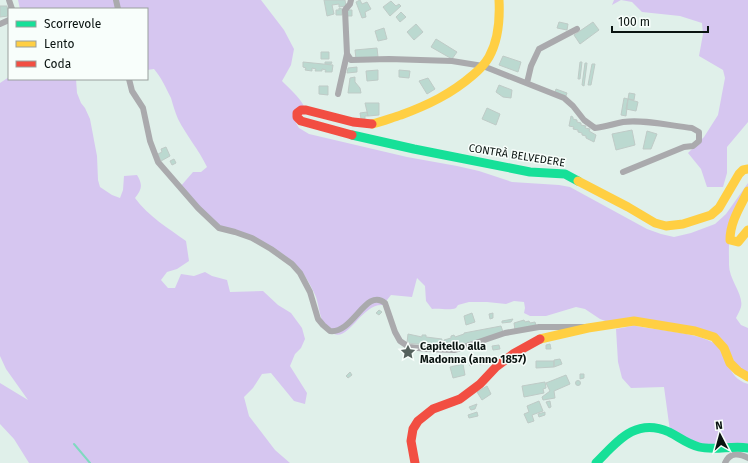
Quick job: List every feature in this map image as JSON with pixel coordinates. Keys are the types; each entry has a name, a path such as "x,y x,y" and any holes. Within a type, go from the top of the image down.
{"street":[{"path":"338,94 347,54 345,10 350,4 350,0"},
{"path":"483,66 491,54 499,26 499,0"},
{"path":"527,82 531,66 539,48 577,29"},
{"path":"347,54 351,60 389,59 452,61 483,66 527,82 564,98 573,106 584,120 595,128 607,127 623,122 639,122 692,128 699,132 699,140 693,146 684,147 673,151 650,162 623,172"},
{"name":"CONTRÀ BELVEDERE","path":"483,66 461,86 436,102 381,122 369,124 353,122 306,110 301,110 297,113 297,117 300,121 414,149 524,171 565,174 628,207 655,224 666,226 683,224 710,215 719,208 742,170 748,169"},
{"path":"129,80 130,87 143,108 150,140 158,162 198,208 219,228 252,238 271,248 292,264 300,273 310,292 318,319 330,331 340,330 349,325 358,312 376,300 381,300 385,303 398,338 409,347 455,350 505,333 539,327 581,326 588,328"},
{"path":"748,191 732,225 730,240 738,242 748,230"},
{"path":"415,463 411,440 413,429 424,415 433,409 460,399 470,392 496,367 524,346 537,340 588,328 634,321 696,331 714,337 719,341 724,348 730,363 738,371 748,377"},
{"path":"596,463 620,440 631,432 638,428 647,426 660,428 697,447 715,449 741,446 748,448"},
{"path":"725,463 728,457 733,454 748,458"}],"shaded area":[{"path":"18,0 261,0 284,30 294,49 291,65 282,81 303,104 307,113 301,112 296,123 299,128 309,134 407,157 479,171 512,182 570,187 647,229 661,234 674,237 691,233 715,224 726,214 748,183 745,201 734,223 729,241 729,269 741,302 741,307 736,318 741,325 748,328 748,378 740,373 730,352 720,344 710,339 669,328 656,326 636,326 678,332 701,338 717,345 722,350 735,376 740,381 748,384 748,447 736,445 705,445 695,443 670,431 664,387 631,388 622,378 618,362 616,329 633,326 621,327 600,319 585,309 576,307 546,316 530,316 524,313 524,302 514,301 506,304 469,302 458,305 453,309 432,309 426,301 425,286 417,278 412,297 391,295 383,305 376,306 369,310 345,332 334,334 329,331 323,323 316,297 311,287 296,265 283,254 260,240 219,225 203,212 180,187 193,172 201,172 207,167 178,119 171,98 161,79 154,69 148,70 148,8 20,8"},
{"path":"614,0 621,0 612,5"},
{"path":"621,0 748,0 748,122 727,147 727,173 723,187 707,187 701,169 688,153 704,137 718,115 725,78 723,70 699,56 703,34 702,23 680,16 642,12 632,2"},
{"path":"8,78 8,80 76,80 77,93 90,119 97,156 98,180 100,187 112,195 120,198 123,190 124,176 137,175 141,187 135,198 152,216 186,241 189,261 177,269 167,272 161,280 168,288 175,288 181,274 194,276 205,272 212,276 227,280 230,292 263,291 278,305 291,313 302,328 305,339 301,348 295,354 290,366 307,393 305,404 294,401 271,373 262,374 253,388 244,397 249,416 275,450 290,463 29,463 14,439 0,424 0,383 28,400 6,369 0,356 0,83"}],"building":[{"path":"324,0 345,0 346,6 339,7 339,4 332,5 334,14 327,16"},
{"path":"360,0 362,4 367,2 371,9 365,12 366,17 362,18 356,2"},
{"path":"391,1 396,6 399,4 401,6 390,16 383,7"},
{"path":"0,6 7,6 8,16 0,17"},
{"path":"339,8 342,9 342,15 336,15 336,10 339,10"},
{"path":"347,10 352,10 352,16 347,16"},
{"path":"401,12 406,17 400,22 396,17"},
{"path":"559,22 568,24 567,30 557,28"},
{"path":"593,22 599,30 580,44 574,35"},
{"path":"416,24 423,32 414,40 407,32"},
{"path":"384,28 387,39 378,41 375,31"},
{"path":"436,39 457,52 452,59 431,47"},
{"path":"377,48 378,57 356,59 355,50"},
{"path":"321,52 329,52 329,59 321,59"},
{"path":"503,56 521,62 518,72 499,65"},
{"path":"303,62 333,65 332,72 325,72 326,70 322,69 322,71 315,71 316,69 312,68 312,71 305,70 306,68 303,67"},
{"path":"325,62 332,62 331,64 325,64"},
{"path":"580,62 582,62 580,79 578,79"},
{"path":"585,63 587,63 584,86 582,85"},
{"path":"592,64 595,64 591,85 588,85"},
{"path":"357,67 357,72 347,73 348,68"},
{"path":"378,70 378,80 367,81 366,71"},
{"path":"399,70 410,71 409,78 399,77"},
{"path":"355,77 355,82 360,88 361,93 348,93 350,78"},
{"path":"428,78 435,89 427,94 419,81"},
{"path":"499,85 512,90 511,98 503,97 496,92"},
{"path":"319,86 328,86 328,95 319,94"},
{"path":"556,89 567,93 566,96 555,92"},
{"path":"629,93 635,94 634,100 628,99"},
{"path":"624,98 628,99 626,116 621,115"},
{"path":"628,99 638,102 636,111 626,109"},
{"path":"365,103 379,103 379,115 368,116"},
{"path":"487,108 500,114 496,125 482,119"},
{"path":"367,112 368,116 365,116 365,119 361,119 360,113"},
{"path":"571,116 596,135 594,142 582,135 582,133 578,132 578,130 573,129 574,127 569,126"},
{"path":"632,130 635,145 616,150 612,134"},
{"path":"647,131 657,134 651,149 643,149"},
{"path":"166,147 170,156 161,161 158,154 162,152 161,149"},
{"path":"174,159 176,163 172,165 170,161"},
{"path":"379,310 382,312 379,315 376,313"},
{"path":"472,313 475,322 466,325 464,316"},
{"path":"493,313 493,318 490,319 489,314"},
{"path":"513,319 511,322 502,323 502,321"},
{"path":"524,320 525,322 529,321 530,323 535,322 536,325 515,330 514,323"},
{"path":"501,326 503,332 449,349 448,342 445,343 444,340 451,338 451,336 454,335 455,337 464,333"},
{"path":"408,334 422,337 422,335 426,335 426,337 442,339 441,344 428,345 407,343"},
{"path":"550,344 551,349 546,349 546,345"},
{"path":"499,345 500,349 493,350 492,346"},
{"path":"477,358 478,361 481,360 483,363 480,365 479,362 470,366 469,363"},
{"path":"560,359 562,364 554,367 554,360"},
{"path":"536,361 554,361 554,367 536,368"},
{"path":"463,364 465,375 453,378 450,367"},
{"path":"350,372 352,375 348,378 346,376"},
{"path":"580,374 584,374 584,378 580,379"},
{"path":"566,375 570,384 554,391 555,398 543,400 542,397 550,391 546,383"},
{"path":"576,381 580,381 580,385 576,385"},
{"path":"545,382 546,388 543,389 544,393 524,397 522,386"},
{"path":"487,386 491,394 482,400 477,392"},
{"path":"539,401 543,411 532,415 534,421 528,423 524,414 529,412 527,406"},
{"path":"550,401 551,407 549,408 546,402"},
{"path":"477,404 475,409 471,410 469,407"},
{"path":"477,412 478,416 469,418 468,415"},
{"path":"545,412 545,415 539,417 538,414"}],"waterway":[{"path":"74,444 90,463"}],"traffic: fast":[{"path":"352,135 530,172 565,174 578,181"},
{"path":"596,463 619,440 636,430 646,428 657,428 669,432 699,447 748,448"}],"traffic: slow":[{"path":"372,124 401,115 439,98 465,82 480,69 489,57 497,36 499,22 499,0"},
{"path":"578,181 655,223 666,226 683,224 711,215 719,208 739,174 743,170 748,169"},
{"path":"748,191 734,221 730,233 730,240 738,242 748,230"},
{"path":"540,339 588,328 634,321 695,331 714,337 724,348 730,363 738,371 748,377"}],"traffic: jam":[{"path":"352,135 301,121 297,117 297,113 301,110 306,110 353,122 372,124"},
{"path":"415,463 411,441 413,429 418,421 433,409 460,399 480,384 496,367 513,354 540,339"}],"place":[{"name":"Capitello alla Madonna (anno 1857)","path":"408,352"}]}
